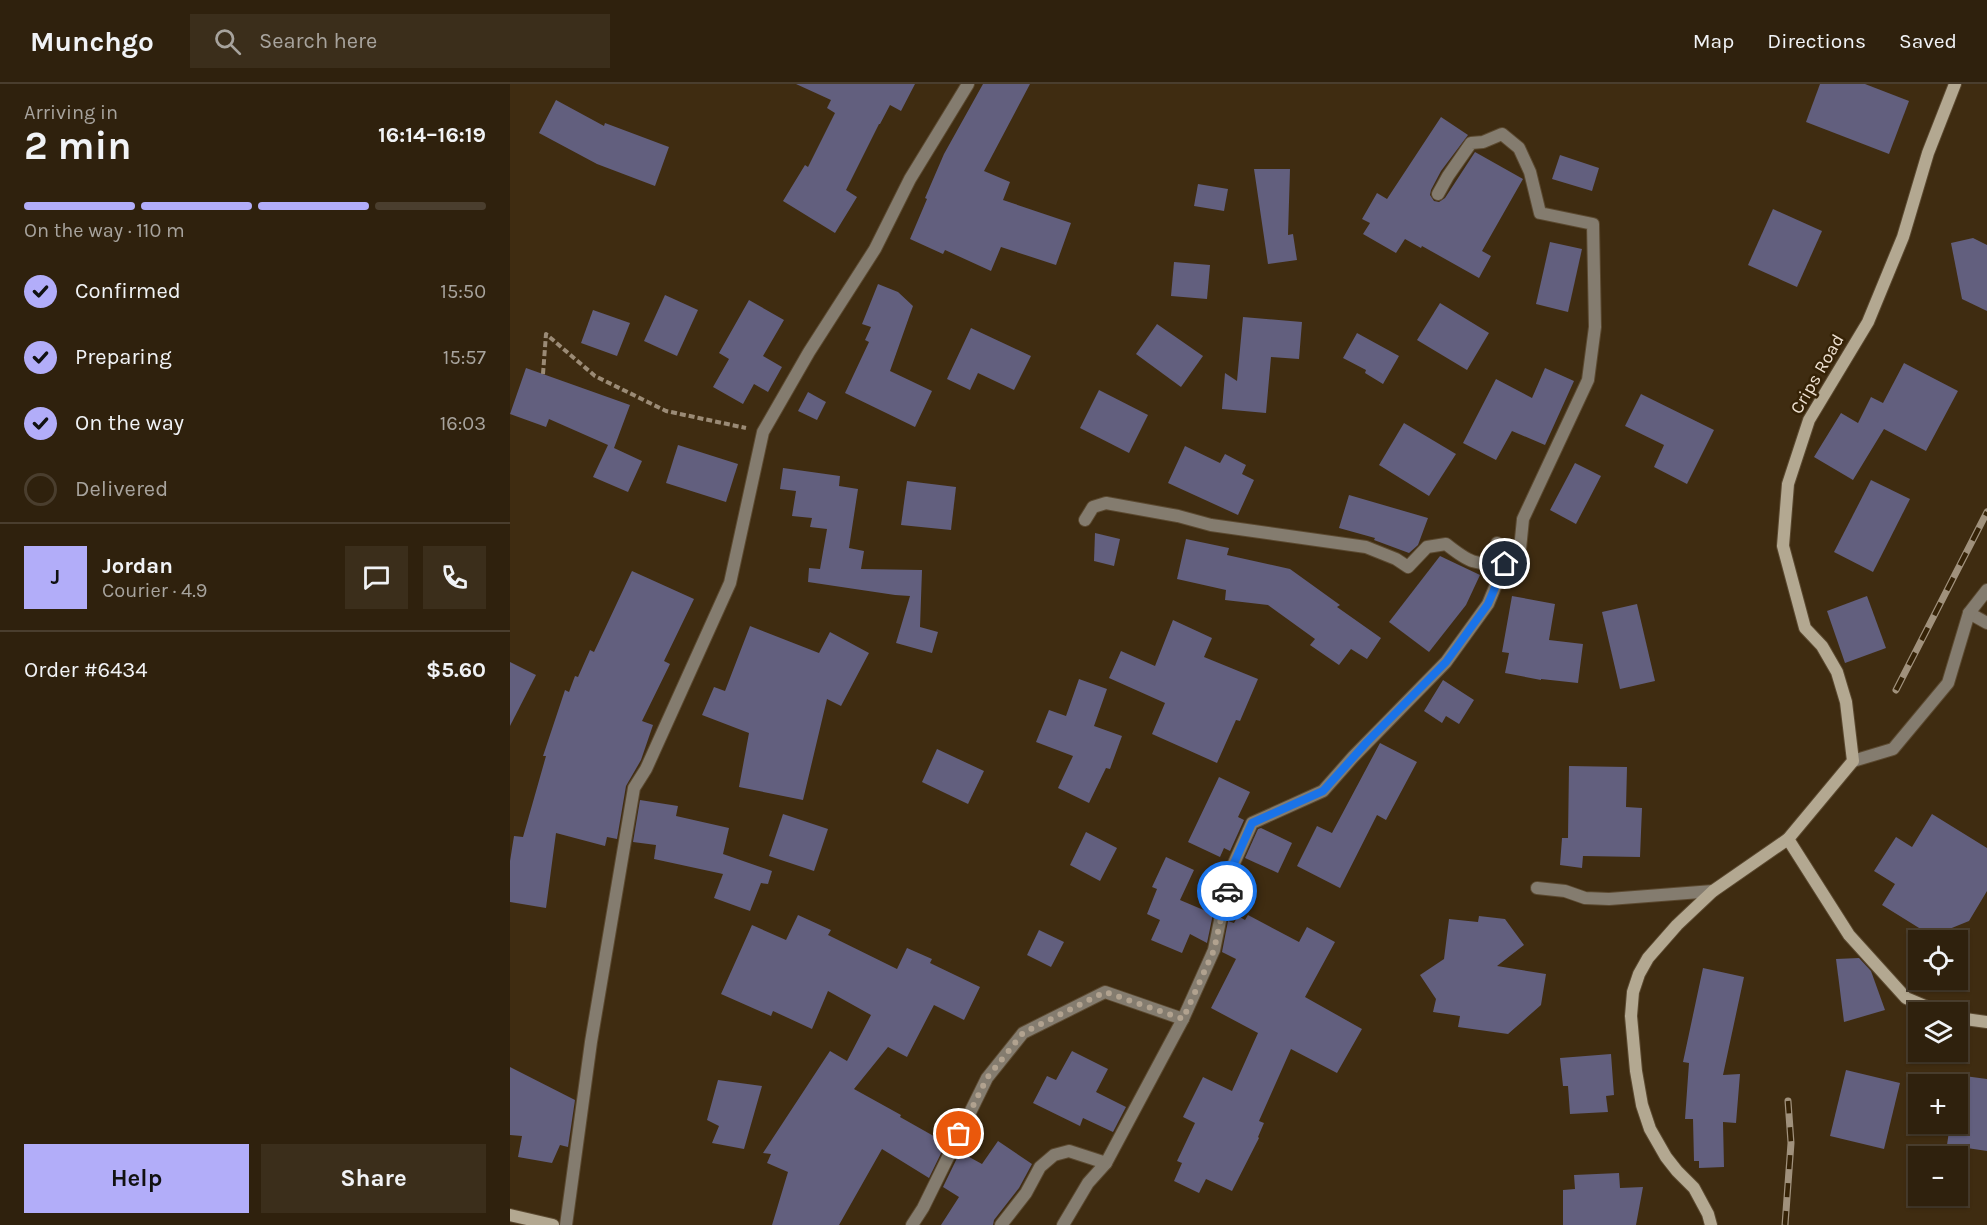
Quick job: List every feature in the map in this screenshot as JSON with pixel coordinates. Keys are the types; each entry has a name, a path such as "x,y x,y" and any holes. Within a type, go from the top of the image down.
{"street":[{"path":"566,1225 591,1042 634,788 646,770 730,583 763,432 809,352 875,249 910,179 968,84"},
{"name":"Crips Road","path":"1853,761 1846,702 1837,672 1822,646 1804,628 1783,546 1788,484 1809,420 1868,322 1903,237 1928,153 1956,84"},
{"path":"1438,195 1471,143 1483,142 1502,134 1519,148 1530,172 1540,213 1593,224 1595,327 1588,380 1523,519 1520,549"},
{"path":"1085,520 1093,507 1106,503 1178,516 1211,525 1366,548 1396,559 1408,567 1427,547 1446,544 1479,564 1505,564"},
{"path":"1063,1225 1088,1183 1106,1163 1183,1019 1214,950 1230,872 1252,823 1323,791 1367,742 1446,662 1488,604 1505,564 1497,543"},
{"path":"1711,1225 1708,1214 1694,1188 1666,1157 1650,1129 1642,1105 1631,1016 1633,992 1640,974 1648,958 1677,925 1713,891 1788,839 1853,761 1893,749 1948,683 1969,613 1987,590"},
{"path":"1969,613 1987,623"},
{"path":"1788,839 1856,942 1906,998 1915,1002"},
{"path":"1537,888 1566,891 1585,898 1609,899 1713,891"},
{"path":"912,1225 923,1208 987,1078 1023,1033 1105,992 1183,1019"},
{"path":"1968,1019 1987,1022"},
{"path":"1001,1225 1026,1192 1040,1167 1054,1155 1069,1151 1106,1163"},
{"path":"510,1215 554,1225"}],"path":[{"path":"543,374 546,334 595,376 666,411 763,432"}],"building":[{"path":"796,84 915,84 901,111 890,105 879,124 846,190 857,197 835,233 783,201 805,165 808,167 835,113 827,108 831,100"},
{"path":"983,84 1030,84 984,171 1010,182 1003,200 1071,223 1056,265 1001,247 991,271 945,250 943,254 910,239 944,154"},
{"path":"1820,84 1865,84 1909,101 1889,154 1806,122"},
{"path":"556,100 604,126 605,123 669,147 655,186 597,164 539,133"},
{"path":"1441,117 1468,135 1441,171 1431,190 1430,195 1434,201 1439,202 1445,198 1475,152 1523,179 1482,251 1491,256 1479,278 1405,239 1396,253 1363,234 1370,223 1362,219 1377,193 1387,199"},
{"path":"1560,155 1599,168 1592,191 1552,179"},
{"path":"1254,169 1290,169 1288,235 1293,234 1297,260 1268,264"},
{"path":"1198,184 1228,189 1224,211 1194,206"},
{"path":"1773,209 1822,231 1797,287 1748,265"},
{"path":"1973,238 1987,245 1987,311 1962,299 1951,243"},
{"path":"1550,242 1582,249 1568,312 1536,304"},
{"path":"1174,262 1210,265 1207,299 1171,296"},
{"path":"878,284 898,292 913,306 890,371 932,391 915,427 845,393 869,342 865,340 871,327 862,324"},
{"path":"665,295 698,310 677,356 644,341"},
{"path":"749,300 784,320 763,356 782,367 768,392 754,384 743,404 713,387 729,359 719,353"},
{"path":"1440,303 1489,333 1467,370 1417,340"},
{"path":"593,310 630,323 617,356 581,343"},
{"path":"1243,317 1302,322 1299,359 1271,357 1266,413 1222,409 1225,373 1237,381"},
{"path":"1157,324 1203,356 1181,387 1136,354"},
{"path":"971,328 1031,356 1014,390 978,373 970,390 947,379"},
{"path":"1357,333 1399,356 1383,384 1365,373 1366,370 1343,358"},
{"path":"1904,363 1958,391 1926,451 1884,429 1853,480 1814,457 1841,413 1858,423 1871,397 1883,403"},
{"path":"526,368 630,405 614,448 642,461 628,492 593,477 608,445 549,419 546,427 510,414"},
{"path":"1545,368 1574,381 1545,445 1512,431 1496,460 1463,443 1496,379 1532,398"},
{"path":"1099,390 1148,415 1129,453 1080,428"},
{"path":"808,392 826,402 817,420 798,411"},
{"path":"1641,394 1714,430 1687,484 1654,467 1664,445 1625,426"},
{"path":"1404,423 1456,454 1429,496 1379,465"},
{"path":"678,445 738,464 726,502 666,483"},
{"path":"1185,446 1220,463 1225,454 1246,465 1242,474 1254,480 1238,515 1168,483"},
{"path":"1575,463 1601,476 1576,524 1550,510"},
{"path":"783,468 840,476 839,486 858,489 849,548 864,551 861,569 922,570 920,627 938,632 932,653 896,643 910,596 808,582 809,568 820,569 827,529 810,527 812,518 792,516 796,491 780,489"},
{"path":"1871,480 1910,499 1873,572 1834,552"},
{"path":"907,481 956,487 951,530 901,525"},
{"path":"1349,495 1428,518 1418,545 1409,553 1374,540 1375,538 1339,528"},
{"path":"1095,533 1120,539 1114,566 1094,561"},
{"path":"1186,539 1229,548 1227,555 1290,569 1340,605 1337,607 1381,638 1367,659 1351,649 1339,665 1310,645 1315,639 1268,605 1225,600 1226,590 1177,579"},
{"path":"1440,556 1480,575 1466,605 1429,652 1389,622"},
{"path":"632,571 694,599 664,661 670,664 642,721 653,725 641,760 626,786 617,839 607,837 605,846 556,833 546,908 510,902 510,861 514,836 523,837 546,756 543,756 565,690 569,692 590,650 594,652"},
{"path":"1512,596 1555,604 1549,640 1583,644 1578,683 1541,680 1505,673 1509,653 1502,652"},
{"path":"1867,596 1886,648 1845,663 1827,611"},
{"path":"1637,604 1655,681 1620,689 1602,612"},
{"path":"1173,620 1212,638 1204,657 1258,679 1240,721 1236,720 1217,763 1152,734 1165,703 1109,678 1121,651 1155,666"},
{"path":"750,626 819,653 830,632 869,653 841,706 827,699 803,800 739,787 749,733 702,715 714,687 725,691"},
{"path":"510,662 536,675 510,726"},
{"path":"1079,679 1107,689 1094,726 1122,736 1110,769 1106,768 1089,803 1058,788 1073,756 1036,742 1049,710 1066,716"},
{"path":"1443,680 1474,700 1459,724 1446,716 1442,723 1424,711"},
{"path":"1380,743 1417,762 1386,820 1377,815 1340,888 1297,866 1317,826 1332,833"},
{"path":"937,749 984,771 968,804 922,782"},
{"path":"1569,766 1627,767 1626,807 1642,808 1640,857 1583,856 1582,868 1560,865 1562,838 1568,838"},
{"path":"1219,777 1250,792 1238,817 1244,820 1230,851 1224,848 1220,857 1188,842"},
{"path":"640,800 678,806 676,816 729,828 723,854 772,871 768,884 761,883 750,911 714,898 723,874 654,859 656,845 633,842"},
{"path":"783,814 828,829 814,871 769,856"},
{"path":"1932,814 1987,848 1987,891 1969,921 1947,930 1922,930 1882,905 1895,884 1874,871 1896,837 1912,847"},
{"path":"1261,828 1292,843 1278,873 1245,858 1258,829"},
{"path":"1086,832 1117,848 1100,881 1070,865"},
{"path":"1166,857 1194,870 1180,900 1213,914 1207,943 1190,934 1182,953 1151,940 1160,920 1147,914 1157,889 1152,887"},
{"path":"798,915 831,930 828,935 897,969 907,948 932,959 930,963 980,987 964,1020 934,1005 907,1057 888,1047 854,1089 946,1143 929,1178 882,1149 839,1225 772,1225 788,1172 767,1163 771,1154 763,1153 830,1051 847,1061 871,1015 828,991 812,1029 773,1011 771,1016 721,994 752,925 786,940"},
{"path":"1248,915 1299,942 1307,927 1335,942 1305,997 1362,1029 1337,1073 1291,1049 1259,1121 1264,1123 1259,1138 1232,1191 1206,1179 1199,1193 1174,1181 1182,1163 1177,1161 1195,1123 1183,1117 1203,1077 1232,1091 1258,1033 1211,1008 1236,959 1222,952 1228,921 1234,923 1238,916 1245,920"},
{"path":"1479,916 1505,919 1524,945 1497,966 1546,974 1541,1005 1508,1034 1458,1027 1460,1016 1433,1012 1436,999 1420,975 1444,959 1449,919 1478,922"},
{"path":"1039,930 1064,942 1051,967 1027,955"},
{"path":"1859,958 1871,971 1885,1010 1844,1022 1836,959"},
{"path":"1703,968 1744,977 1723,1075 1740,1074 1736,1123 1723,1122 1724,1167 1699,1168 1699,1161 1694,1161 1693,1119 1685,1119 1689,1063 1683,1062"},
{"path":"1072,1051 1108,1069 1096,1092 1126,1107 1113,1132 1083,1118 1080,1126 1033,1103 1047,1076 1056,1080"},
{"path":"1611,1054 1614,1095 1606,1096 1608,1112 1570,1114 1568,1086 1563,1086 1560,1058"},
{"path":"510,1067 575,1100 568,1147 560,1145 552,1163 518,1157 522,1136 510,1135"},
{"path":"1846,1070 1900,1083 1884,1149 1830,1136"},
{"path":"1968,1076 1987,1079 1987,1151 1968,1148 1968,1146 1947,1145 1949,1134 1968,1134"},
{"path":"718,1080 762,1086 744,1149 712,1143 719,1126 707,1120"},
{"path":"998,1141 1032,1164 1019,1188 994,1220 993,1225 941,1225 959,1197 943,1187 960,1152 982,1164"},
{"path":"1619,1173 1620,1188 1643,1187 1636,1225 1563,1225 1563,1190 1575,1189 1574,1175"}],"railway":[{"path":"1896,690 1987,512"},
{"path":"1785,1225 1791,1143 1788,1101"}],"way so far":[{"path":"959,1134 987,1078 1023,1033 1105,992 1183,1019 1214,950 1227,891"}],"route":[{"path":"1227,891 1230,872 1252,823 1323,791 1396,711 1446,662 1488,604 1505,564"}]}
